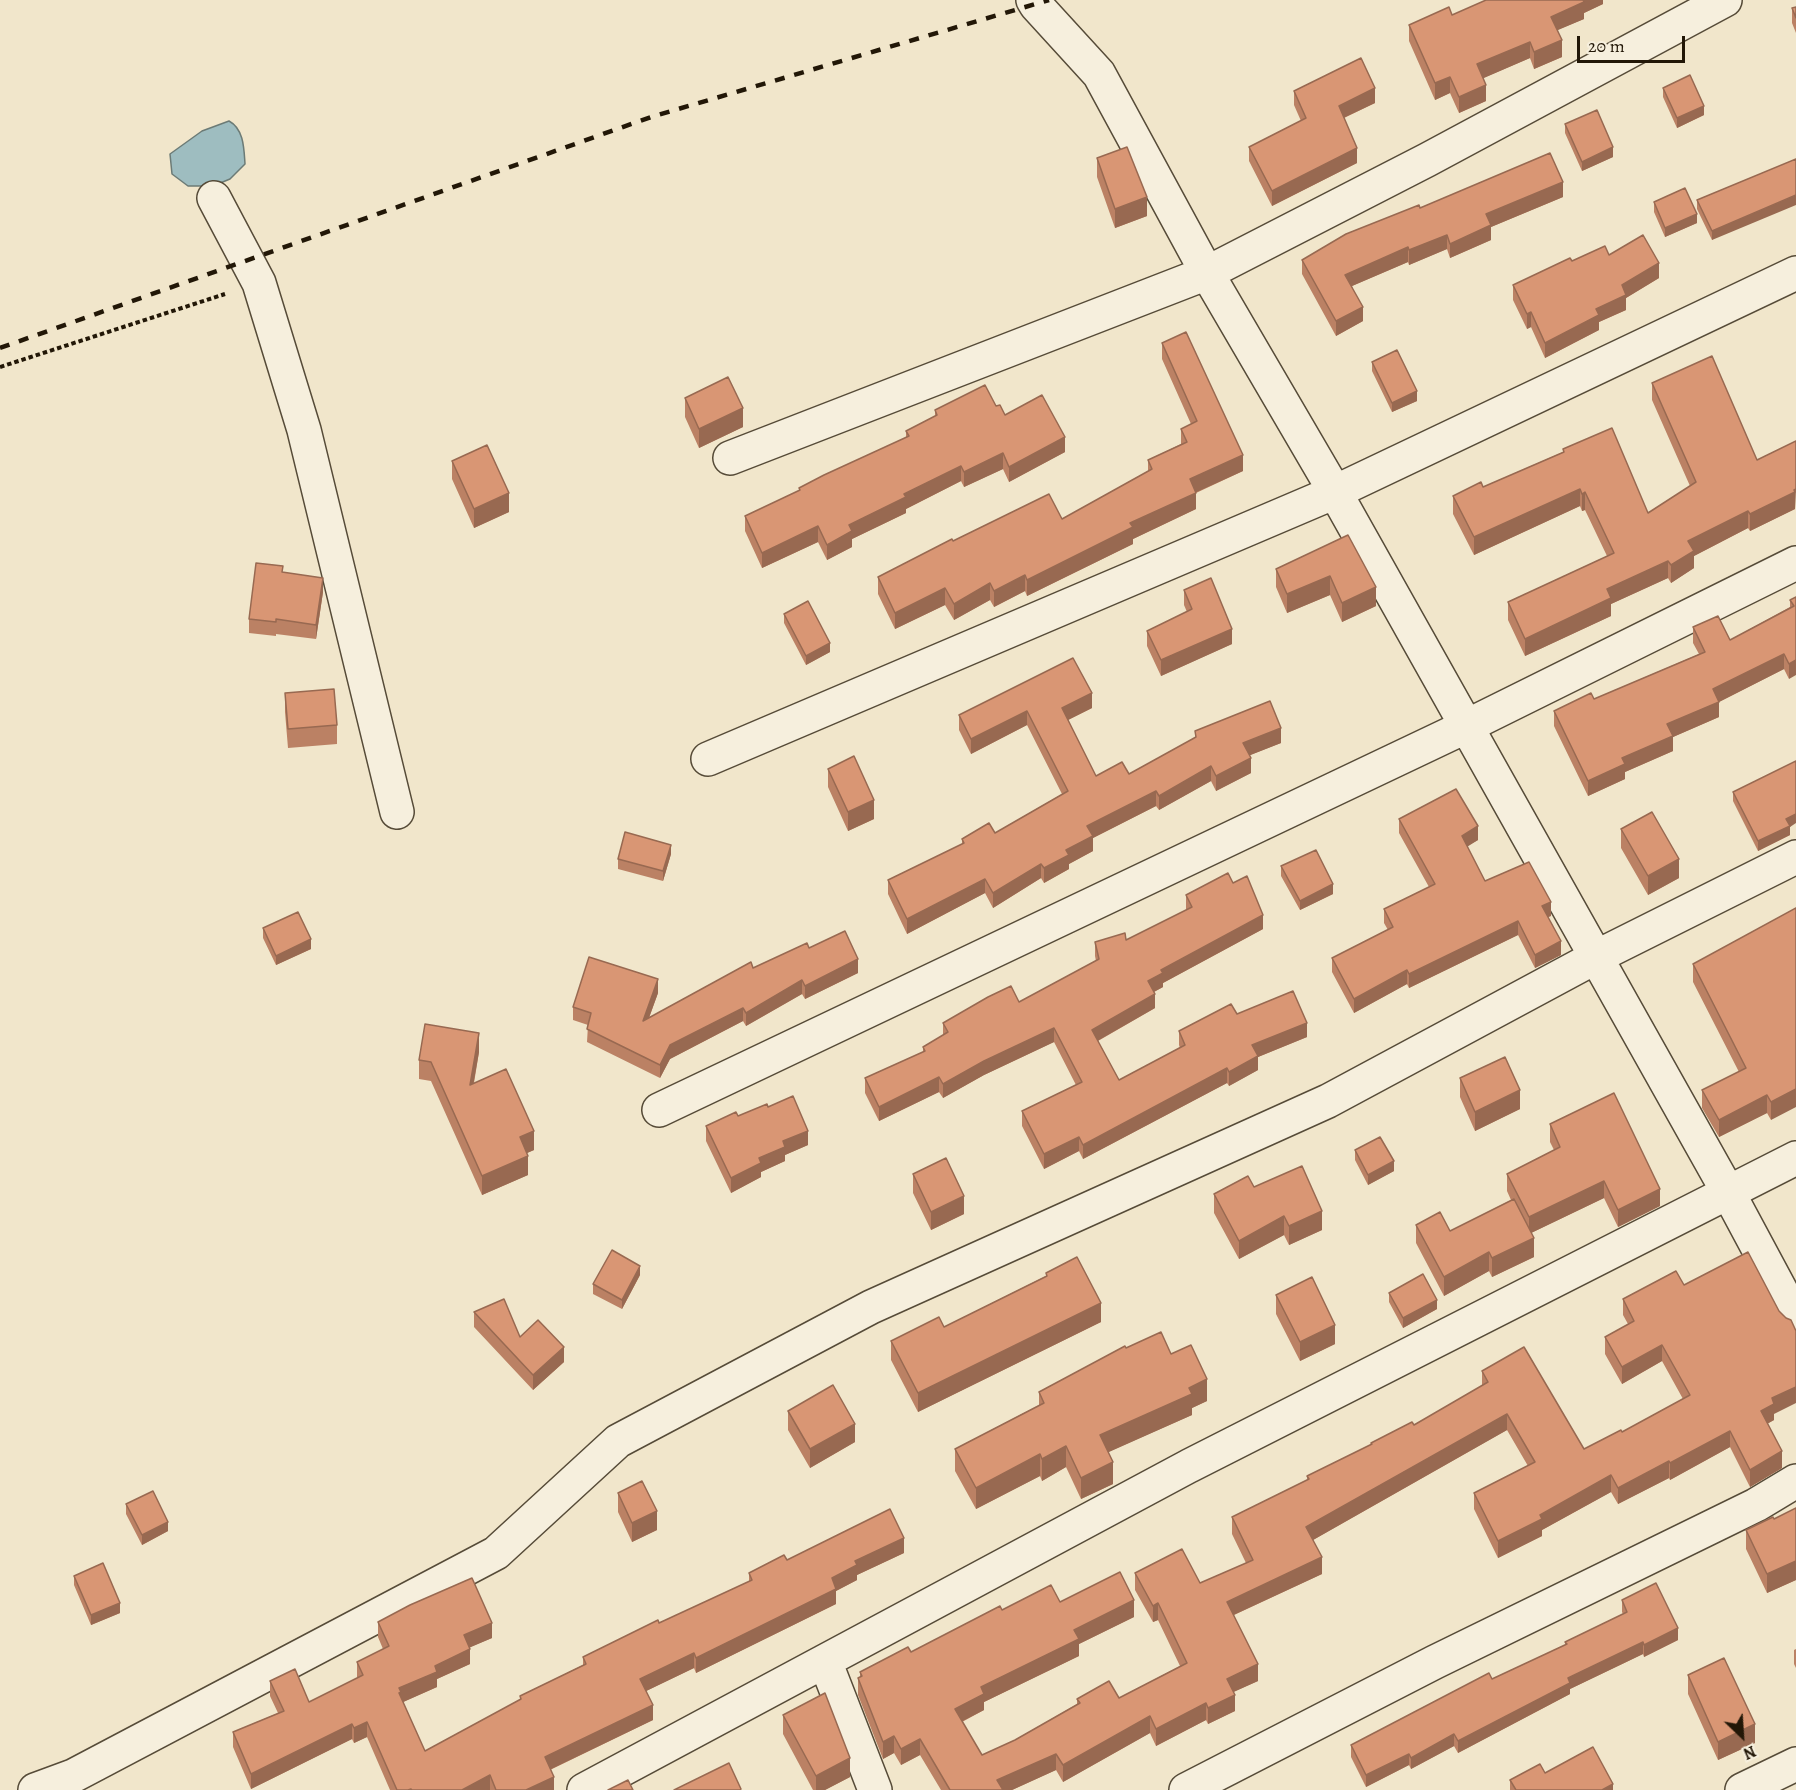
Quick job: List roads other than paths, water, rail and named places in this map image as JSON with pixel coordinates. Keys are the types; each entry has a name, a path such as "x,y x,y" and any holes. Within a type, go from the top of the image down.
{"street":[{"path":"1033,0 1099,74 1207,273 1335,492 1467,726 1728,1192 1796,1319"},
{"path":"730,458 1207,273 1427,160 1725,0"},
{"path":"214,198 259,283 304,430 397,812"},
{"path":"708,759 1335,492 1796,273"},
{"path":"659,1110 1467,726 1796,563"},
{"path":"35,1790 73,1776 496,1553 618,1441 871,1307 1328,1101 1596,957 1796,857"},
{"path":"584,1790 1189,1466 1796,1158"},
{"path":"1186,1790 1434,1662 1756,1505 1796,1481"},
{"path":"825,1661 875,1790"},
{"path":"1742,1790 1796,1764"}],"water":[{"path":"229,121 240,134 245,164 230,179 213,186 188,186 172,174 170,154 202,131"}],"railway":[{"path":"0,348 651,117 1049,0"}]}
